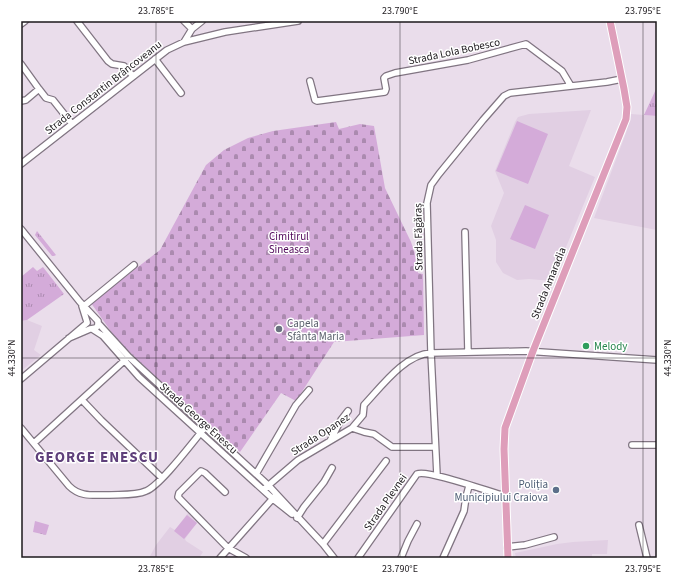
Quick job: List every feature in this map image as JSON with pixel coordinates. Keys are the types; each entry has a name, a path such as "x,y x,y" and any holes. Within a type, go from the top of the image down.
{"main road":[{"name":"Strada Amaradia","path":"508,558 504,435 510,412 626,120 627,107 610,21"}],"street":[{"path":"21,24 25,21"},
{"path":"77,21 108,61 112,64 124,66 133,76"},
{"path":"184,21 192,29"},
{"path":"184,42 192,29 202,21"},
{"name":"Strada Constantin Brâncoveanu","path":"21,164 166,50 184,42 225,32 298,21"},
{"name":"Strada Lola Bobesco","path":"310,81 315,100 323,101 384,92 386,91 384,78 394,72 479,58 526,44 562,71 571,86"},
{"path":"155,59 181,93"},
{"path":"21,64 46,98 53,100 72,124"},
{"name":"Strada Făgăraș","path":"437,476 431,353 427,203 431,185 454,155 504,96 520,91 607,82 622,79"},
{"path":"21,101 26,100 39,89"},
{"name":"Strada George Enescu","path":"21,229 82,304 97,320 139,377 263,490 275,496"},
{"path":"465,232 468,352"},
{"path":"82,304 134,265"},
{"name":"Strada George Enescu","path":"82,304 87,322"},
{"path":"21,379 91,318 97,320 96,328 69,338"},
{"path":"87,322 87,326 91,329"},
{"name":"Strada George Enescu","path":"91,329 104,336 126,359 206,428 268,485 275,496 323,544 334,558"},
{"name":"Strada Opanez","path":"263,490 293,463 352,428 363,415 364,405 406,362 416,356 431,353 533,351 657,360"},
{"path":"34,444 126,359"},
{"path":"256,474 296,405 309,390"},
{"path":"82,400 162,478"},
{"path":"329,442 341,420 348,411"},
{"path":"21,428 74,491 90,496 139,493 150,489 162,478 206,428"},
{"path":"352,428 374,434 392,447 435,447"},
{"path":"632,445 657,445"},
{"path":"323,544 386,461"},
{"path":"297,518 324,482 332,468"},
{"path":"225,492 201,471 179,493 178,497 228,548 246,558"},
{"name":"Strada Plevnei","path":"358,558 417,474 421,472 505,496"},
{"path":"444,556 464,511 469,486"},
{"path":"220,558 275,496"},
{"path":"401,558 417,524"},
{"path":"639,525 647,558"},
{"path":"508,547 525,545 554,536"}],"shaded area":[{"path":"591,110 569,166 595,177 552,281 529,279 517,280 503,273 496,262 496,240 491,226 504,193 495,171 515,122 518,117 529,114"},
{"path":"631,114 657,116 657,230 594,218 626,133"},
{"path":"27,320 42,326 34,350 41,355 21,371 21,321"},
{"path":"188,513 198,521 185,539 203,552 199,558 149,558 156,545 170,527 175,530"},
{"path":"608,540 607,554 592,554 592,558 516,558 515,553 557,544"}],"green space":[{"path":"657,87 657,116 644,115"},
{"path":"517,121 548,134 528,184 496,171"},
{"name":"Cimitirul Sineasca","path":"336,122 339,129 360,124 374,126 385,188 411,242 416,257 418,273 423,274 424,335 334,342 296,401 281,393 240,452 158,379 117,340 91,303 160,250 206,165 224,150 248,138 273,131"},
{"path":"525,205 549,215 535,249 510,239"},
{"path":"37,231 56,255 52,256 35,235"},
{"path":"33,267 37,271 43,267 64,294 27,320 21,321 21,277"},
{"path":"187,515 197,523 184,539 174,531"},
{"path":"35,521 49,525 46,535 33,532"}],"place":[{"name":"Capela Sfânta Maria","path":"279,329"},
{"name":"Melody","path":"586,346"},
{"name":"Poliția Municipiului Craiova","path":"556,490"}],"district":[{"name":"GEORGE ENESCU","path":"97,457"}]}
